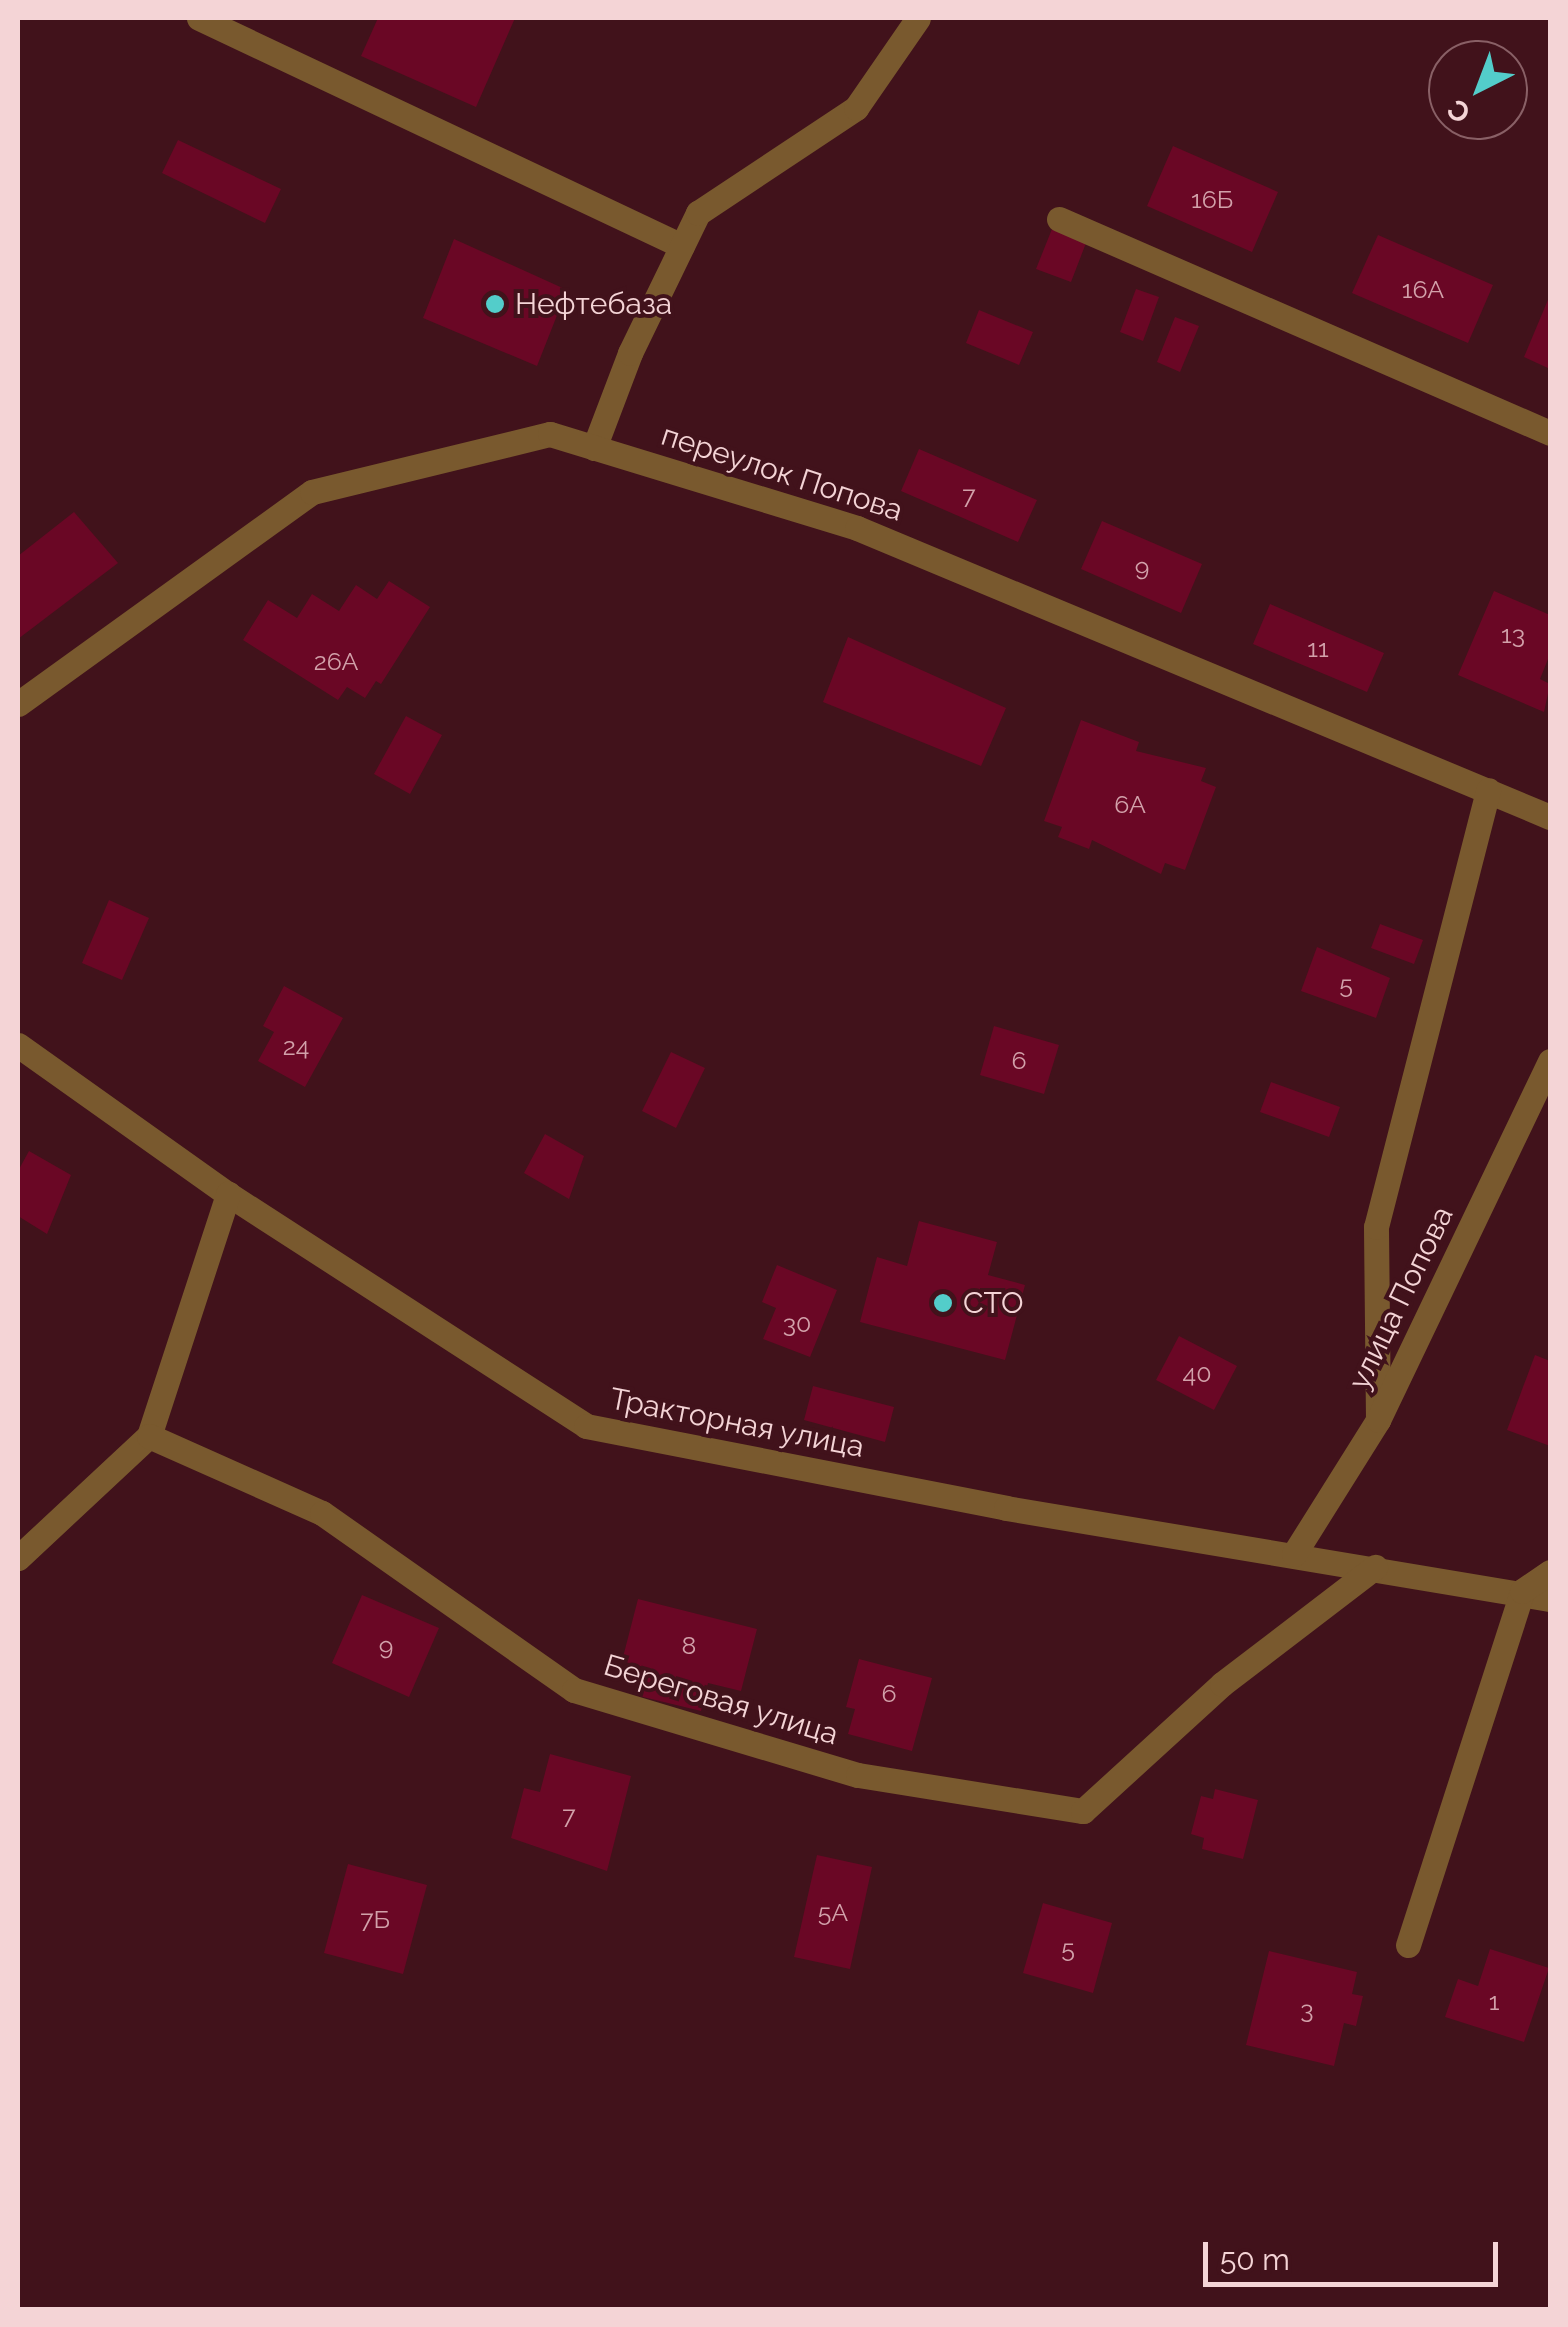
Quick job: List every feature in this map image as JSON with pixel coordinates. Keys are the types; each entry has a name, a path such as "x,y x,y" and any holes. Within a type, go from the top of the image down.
{"street":[{"path":"198,18 682,246"},
{"path":"594,448 698,214 856,108 918,18"},
{"path":"1059,219 1550,433"},
{"name":"переулок Попова","path":"18,704 312,492 550,434 857,528 1550,818"},
{"path":"1378,1420 1376,1227 1488,790"},
{"name":"Тракторная улица","path":"18,1045 228,1194 586,1426 1006,1508 1522,1591 1550,1599"},
{"name":"улица Попова","path":"1294,1554 1378,1420 1550,1062"},
{"path":"18,1558 150,1436 228,1194"},
{"name":"Береговая улица","path":"150,1436 322,1513 574,1690 858,1775 1083,1812 1222,1684 1374,1567"},
{"path":"1408,1945 1522,1591 1550,1572"}],"building":[{"path":"378,18 515,18 476,107 361,56"},
{"path":"178,140 281,189 265,223 162,173"},
{"path":"1173,146 1278,192 1252,252 1147,206"},
{"path":"1052,229 1086,243 1071,282 1036,269"},
{"path":"1378,235 1493,285 1468,343 1352,293"},
{"name":"Нефтебаза","path":"454,239 567,290 537,366 423,318"},
{"path":"1136,289 1159,297 1143,341 1120,332"},
{"path":"1550,295 1550,369 1524,357"},
{"path":"979,310 1033,332 1019,365 966,343"},
{"path":"1175,317 1199,326 1180,372 1157,362"},
{"path":"919,449 1037,500 1018,542 901,491"},
{"path":"74,512 118,563 18,639 18,556"},
{"path":"1102,521 1202,564 1181,613 1081,569"},
{"path":"389,581 430,607 381,684 376,681 365,698 347,687 338,700 243,640 268,600 297,618 312,594 339,611 356,585 377,599"},
{"path":"1494,591 1550,615 1550,654 1540,679 1550,684 1544,712 1458,675"},
{"path":"1270,604 1384,653 1367,692 1253,644"},
{"path":"848,637 1006,708 981,766 823,702"},
{"path":"406,716 442,735 410,794 374,774"},
{"path":"1081,720 1139,742 1136,751 1206,768 1201,781 1216,787 1185,870 1165,863 1161,874 1092,840 1089,849 1058,837 1062,827 1044,821"},
{"path":"109,900 149,918 122,980 82,963"},
{"path":"1380,924 1423,940 1414,964 1371,948"},
{"path":"1317,947 1390,978 1376,1018 1301,991"},
{"path":"284,986 343,1018 305,1087 258,1061 274,1032 263,1026"},
{"path":"994,1026 1059,1045 1044,1094 980,1075"},
{"path":"671,1052 705,1068 676,1128 642,1111"},
{"path":"1271,1082 1340,1107 1329,1137 1260,1112"},
{"path":"545,1134 584,1156 569,1199 524,1173"},
{"path":"29,1151 71,1175 47,1234 18,1216 18,1171"},
{"name":"СТО","path":"919,1221 997,1242 988,1275 1025,1285 1005,1360 860,1322 877,1257 907,1266"},
{"path":"777,1265 837,1290 810,1357 763,1339 776,1308 762,1302"},
{"path":"1179,1336 1237,1366 1214,1410 1156,1380"},
{"path":"1535,1355 1550,1361 1550,1446 1507,1430"},
{"path":"813,1386 894,1407 885,1442 804,1420"},
{"path":"362,1595 439,1628 409,1697 332,1663"},
{"path":"638,1599 757,1629 741,1691 708,1683 701,1711 639,1696 647,1668 622,1661"},
{"path":"859,1659 932,1678 912,1751 848,1734 855,1709 846,1707"},
{"path":"550,1754 631,1776 607,1871 511,1838 524,1788 540,1792"},
{"path":"1215,1789 1258,1800 1243,1859 1202,1849 1204,1838 1191,1834 1201,1796 1213,1799"},
{"path":"817,1855 872,1867 850,1969 794,1957"},
{"path":"348,1864 427,1885 403,1974 324,1953"},
{"path":"1043,1903 1112,1923 1093,1993 1023,1973"},
{"path":"1490,1949 1549,1968 1524,2042 1445,2017 1458,1979 1478,1986"},
{"path":"1269,1951 1357,1972 1352,1994 1363,1996 1356,2026 1344,2023 1334,2066 1246,2045"}],"place":[{"name":"Нефтебаза","path":"495,304"},
{"name":"СТО","path":"943,1303"}]}
